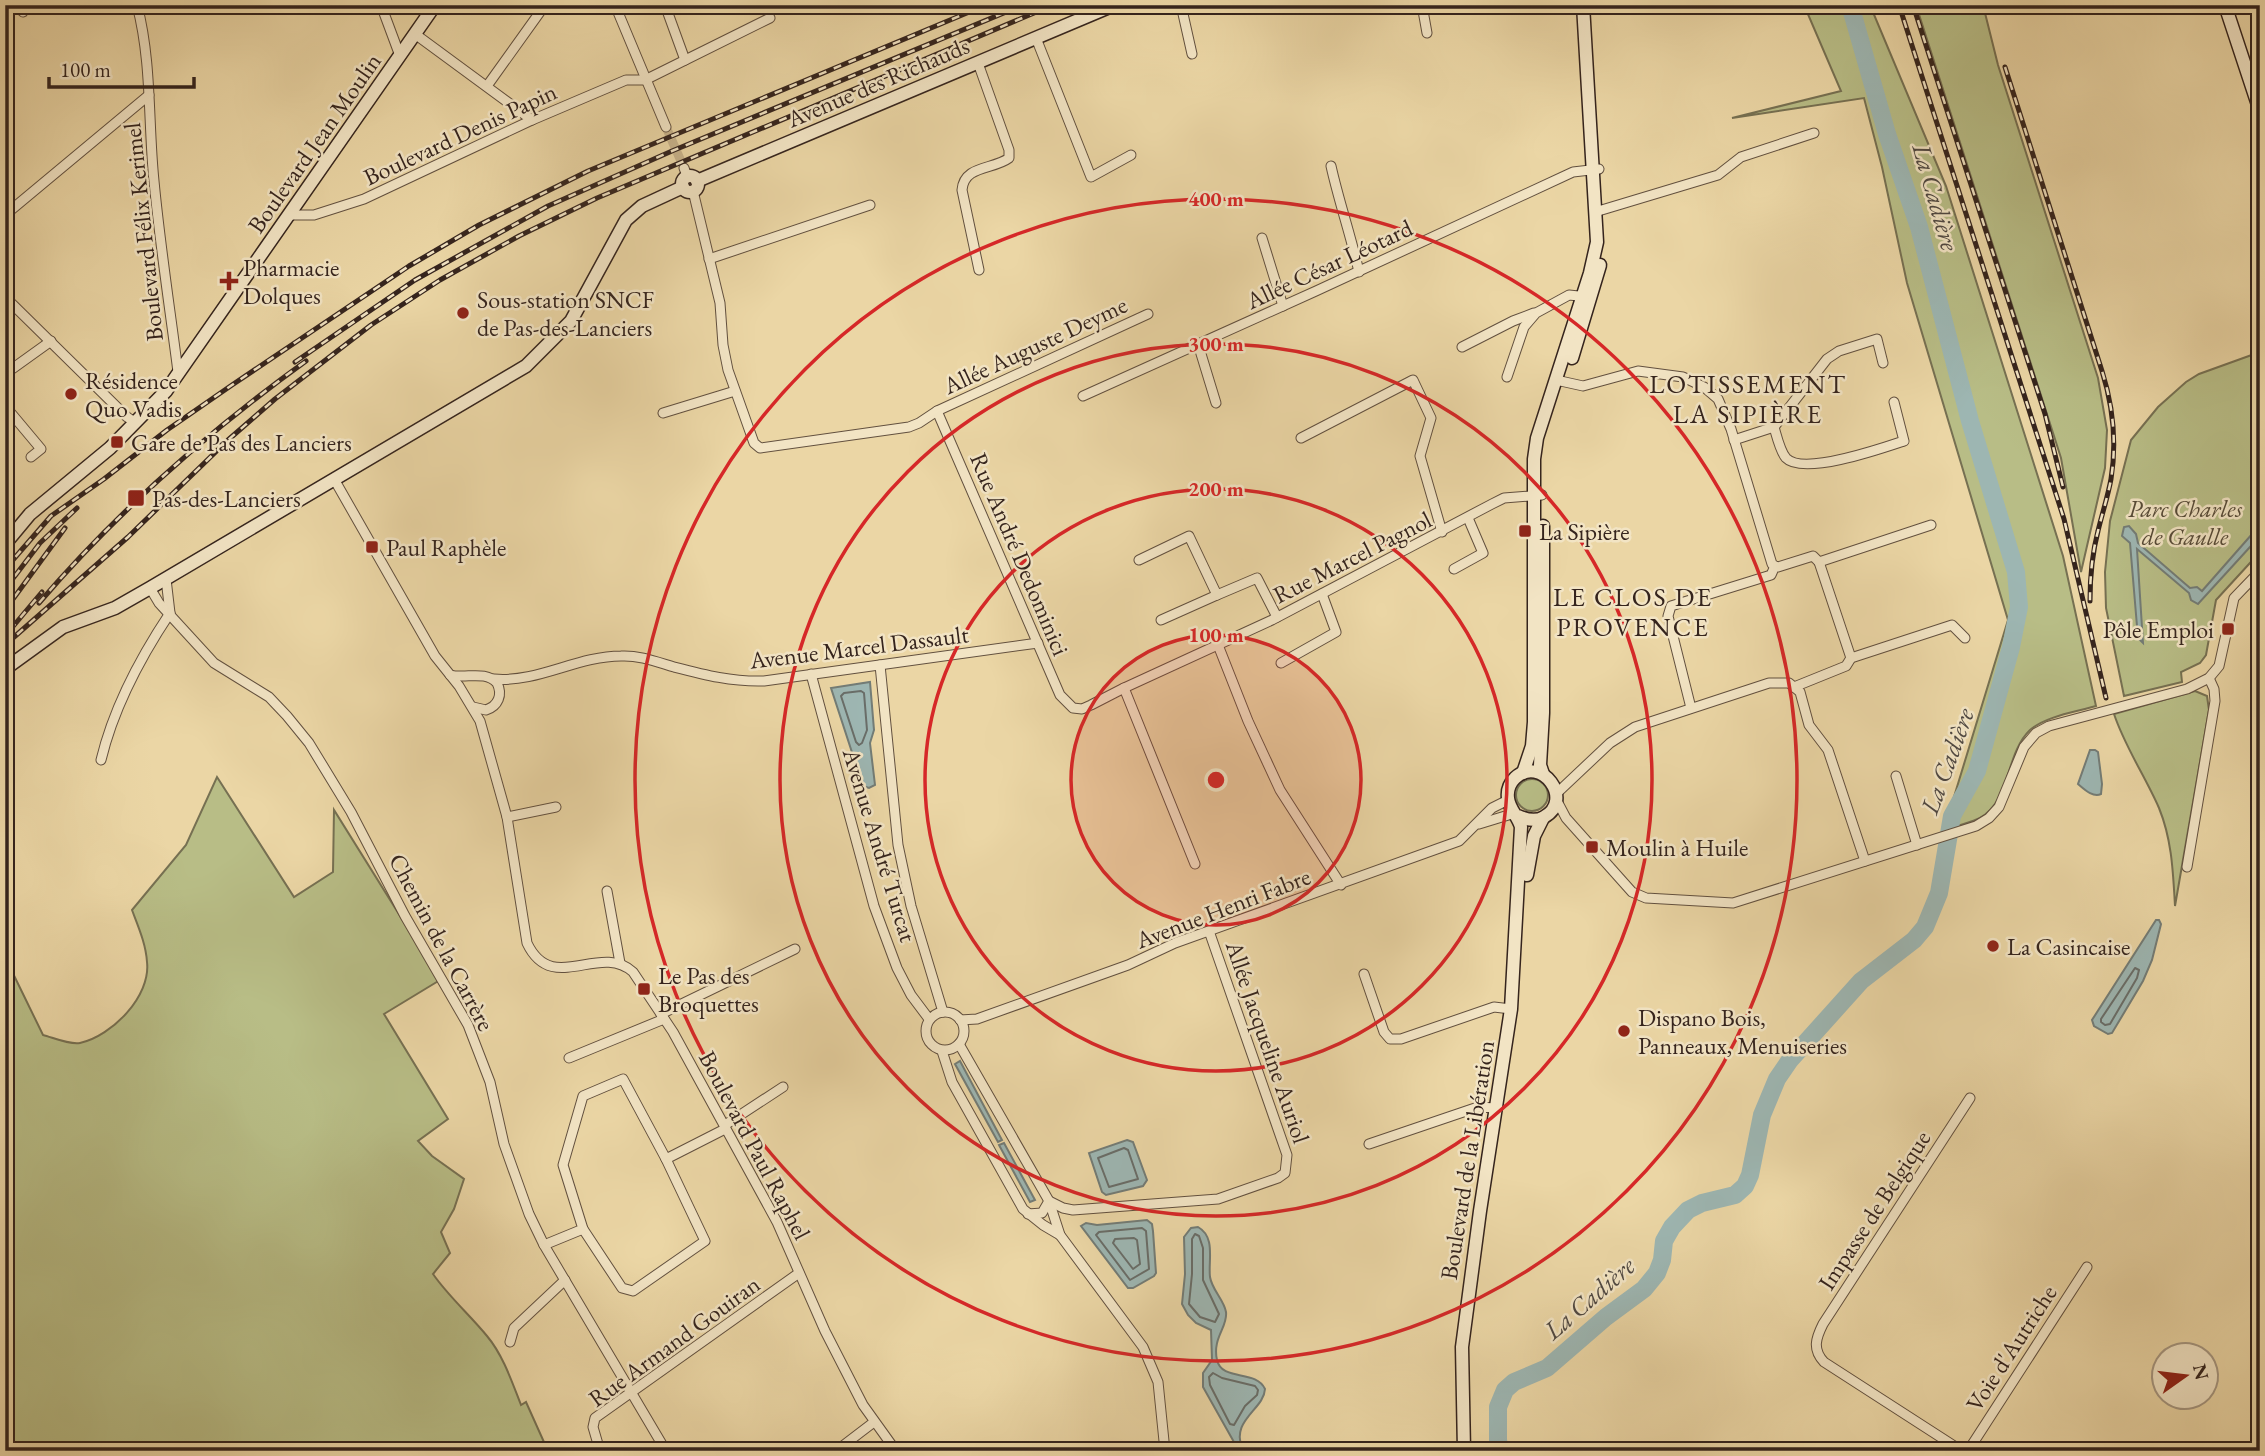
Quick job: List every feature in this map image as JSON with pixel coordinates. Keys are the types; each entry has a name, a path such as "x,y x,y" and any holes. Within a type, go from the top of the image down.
{"street":[{"path":"5,11 9,5"},
{"name":"Boulevard Félix Kerimel","path":"137,5 142,24 154,180 178,372"},
{"path":"381,5 400,56"},
{"name":"Boulevard Jean Moulin","path":"5,544 30,513 91,465 166,391 435,5"},
{"path":"487,86 545,5"},
{"path":"615,5 666,127"},
{"path":"665,5 685,60"},
{"name":"Avenue des Richauds","path":"5,669 63,627 115,608 526,366 571,321 626,220 642,206 689,181 734,167 1114,5"},
{"path":"1181,5 1192,54"},
{"path":"1422,5 1427,33"},
{"path":"1583,5 1599,211 1596,251 1587,297 1560,381 1537,438 1534,458 1538,496 1542,734 1540,765 1566,818 1632,892 1642,897 1733,903 1941,838 1983,822 1994,814 2003,800 2024,747 2043,729 2187,689 2209,678 2222,659 2234,598 2260,571"},
{"path":"1589,5 1596,170"},
{"path":"2225,5 2260,111"},
{"name":"Boulevard Denis Papin","path":"289,215 314,215 364,199 532,120 626,80 645,80 770,18"},
{"path":"415,34 532,120"},
{"path":"1036,38 1091,177 1130,155"},
{"path":"978,62 1009,150 1009,158 1002,163 972,172 962,183 979,270"},
{"path":"5,215 149,95"},
{"path":"1599,211 1718,175 1741,157 1814,133"},
{"path":"1331,166 1340,209 1349,227 1359,272"},
{"name":"Allée César Léotard","path":"1083,396 1573,172 1596,170"},
{"path":"663,413 735,391 723,345 720,303 689,181"},
{"path":"709,259 870,205"},
{"path":"1262,238 1283,306"},
{"path":"1462,347 1569,295 1587,297"},
{"path":"5,297 136,423"},
{"path":"1507,377 1524,327 1536,313"},
{"name":"Allée Auguste Deyme","path":"735,391 754,443 762,448 909,427 919,424 937,411 1148,314"},
{"path":"1734,440 1774,427 1827,359 1839,351 1877,339 1883,363"},
{"path":"5,374 51,341"},
{"path":"1198,344 1216,403"},
{"path":"1560,381 1583,386 1638,371 1683,377 1704,387 1718,399 1734,440 1772,564 1778,567 1813,555 1819,562 1851,658"},
{"path":"1301,438 1413,380 1430,418 1420,456 1442,532"},
{"path":"1774,427 1784,457 1792,463 1827,463 1904,441 1894,402"},
{"path":"5,406 41,449 31,457"},
{"name":"Rue André Dedominici","path":"937,411 1060,695 1073,708"},
{"path":"334,479 435,656 465,696 484,732 508,817 527,943 533,956 550,967 576,967 611,961 620,963 607,891"},
{"path":"1523,773 1532,746 1538,496"},
{"name":"Rue Marcel Pagnol","path":"1073,708 1086,708 1277,617 1504,498 1538,496"},
{"path":"1454,569 1483,553 1468,518"},
{"path":"1819,562 1931,525"},
{"path":"1139,560 1189,536 1217,595"},
{"path":"1691,708 1668,616 1671,606 1771,575 1775,566"},
{"path":"1161,621 1257,578 1277,617"},
{"path":"102,760 118,708 143,653 170,612 166,579"},
{"name":"Chemin de la Carrère","path":"150,588 159,603 215,663 269,698 287,716 309,743 351,812 405,916 468,1025 490,1083 504,1144 529,1214 544,1245 664,1450"},
{"path":"1281,663 1336,632 1322,594"},
{"path":"1794,687 1846,666 1851,658 1952,625 1965,638"},
{"name":"Avenue Marcel Dassault","path":"494,679 521,679 593,659 620,656 644,659 728,680 764,681 1038,643"},
{"path":"1218,645 1248,721 1280,790 1340,885"},
{"name":"Avenue André Turcat","path":"880,665 898,845 911,906 943,1012"},
{"name":"Avenue André Turcat","path":"811,674 874,906 897,968 911,995 929,1019"},
{"path":"450,675 484,675 494,679 500,694 496,705 480,710 470,706"},
{"path":"465,696 466,685 473,677"},
{"path":"2188,867 2215,701 2209,678"},
{"name":"Avenue Marcel Dassault","path":"500,694 521,679"},
{"path":"1555,792 1609,743 1635,727 1769,683 1789,683 1800,692 1809,725 1828,750 1865,861"},
{"path":"1124,688 1195,864"},
{"path":"484,732 491,708"},
{"path":"1508,800 1509,787 1517,776 1536,772 1543,774"},
{"path":"1896,776 1917,845"},
{"name":"Boulevard de la Libération","path":"1518,917 1534,836 1546,816 1555,792"},
{"name":"Avenue Henri Fabre","path":"960,1020 977,1019 1128,965 1175,943 1459,841 1492,808 1508,800"},
{"name":"Boulevard de la Libération","path":"1464,1451 1462,1347 1511,1009 1518,917 1521,827 1508,800"},
{"path":"508,817 556,807"},
{"path":"1516,815 1530,820 1546,816 1566,818"},
{"name":"Avenue Henri Fabre","path":"1478,824 1516,815"},
{"name":"Allée Jacqueline Auriol","path":"1049,1201 1073,1210 1205,1201 1235,1194 1286,1173 1288,1161 1282,1138 1209,931"},
{"path":"569,1058 663,1017 795,949"},
{"name":"Boulevard Paul Raphel","path":"620,963 633,972 663,1017 777,1222 849,1378 874,1422 896,1451"},
{"path":"1364,974 1384,1032 1390,1040 1401,1039 1494,1007 1511,1009"},
{"path":"942,1051 959,1044 964,1032 960,1020 949,1012 929,1019 925,1030 928,1041 942,1051 952,1082 1028,1214 1060,1235"},
{"name":"Avenue Henri Fabre","path":"964,1032 977,1019"},
{"path":"959,1044 1049,1201 1060,1235 1143,1347 1159,1390 1165,1451"},
{"path":"623,1079 666,1159 705,1241 633,1291 621,1288 583,1229 564,1165 583,1096 623,1079"},
{"path":"666,1159 725,1127 783,1087"},
{"name":"Impasse de Belgique","path":"1962,1451 1824,1362 1815,1345 1823,1324 1970,1098"},
{"path":"1369,1144 1478,1107 1496,1108"},
{"path":"1028,1214 1042,1213 1049,1201"},
{"path":"544,1245 583,1229"},
{"name":"Voie d'Autriche","path":"1968,1451 2087,1267"},
{"name":"Rue Armand Gouiran","path":"600,1451 593,1427 595,1418 799,1273"},
{"path":"510,1342 514,1328 565,1280"},
{"name":"Boulevard de la Libération","path":"1463,1410 1471,1451"},
{"path":"836,1451 874,1422"}],"green space":[{"path":"1804,5 1870,5 1946,186 2063,556 2096,706 2053,718 2030,730 2016,751 2003,789 1990,810 1980,818 1954,827 1946,823 2008,620 1907,283 1864,98 1732,118 1841,91"},
{"path":"1916,5 1983,5 1998,65 2098,378 2107,430 2105,468 2081,572 2061,458"},
{"name":"Parc Charles de Gaulle","path":"2260,352 2260,552 2216,600 2206,655 2200,663 2181,672 2182,682 2124,696 2106,608 2105,572 2110,521 2131,440 2158,407 2186,382 2199,374"},
{"path":"2195,691 2207,696 2209,710 2175,906 2167,832 2159,808 2114,714"},
{"path":"217,777 294,897 333,872 334,810 440,980 384,1014 448,1119 418,1141 432,1156 464,1179 454,1209 441,1232 450,1253 433,1274 493,1343 521,1405 526,1402 548,1451 5,1451 5,957 43,1035 80,1043 105,1032 116,1023 136,1001 147,975 145,949 132,910 186,845"},
{"path":"1532,779 1543,784 1548,795 1543,806 1532,811 1521,806 1516,795 1521,784"}],"water":[{"path":"2260,525 2260,536 2198,604 2191,600 2189,593 2137,549 2143,643 2138,638 2130,543 2122,536 2124,527 2129,526 2136,534 2138,543 2190,588 2197,587 2202,591"},
{"path":"870,682 874,730 870,743 875,785 869,788 863,786 831,688"},
{"path":"2090,750 2098,752 2102,784 2101,794 2098,795 2078,784"},
{"path":"2156,920 2161,924 2152,960 2143,981 2112,1033 2108,1034 2094,1026 2092,1020"},
{"path":"960,1061 1002,1140 998,1142 955,1064"},
{"path":"1127,1140 1133,1142 1147,1180 1143,1186 1106,1195 1102,1192 1089,1153"},
{"path":"1004,1143 1035,1200 1030,1202 999,1145"},
{"path":"1147,1220 1152,1224 1156,1273 1133,1288 1128,1288 1081,1226 1086,1223 1097,1225"},
{"path":"1198,1227 1204,1231 1209,1243 1211,1282 1226,1312 1225,1323 1218,1339 1217,1360 1225,1371 1254,1379 1265,1389 1240,1431 1243,1451 1239,1451 1203,1387 1203,1373 1212,1360 1211,1330 1196,1323 1182,1304 1185,1274 1184,1237 1191,1228"}],"waterway":[{"name":"La Cadière","path":"1500,1451 1498,1407 1505,1390 1514,1382 1547,1368 1606,1317 1644,1289 1657,1273 1662,1260 1664,1241 1672,1227 1688,1210 1702,1203 1735,1195 1745,1186 1750,1175 1762,1115 1777,1079 1790,1060 1861,981 1914,940 1925,927 1939,893 1952,816 1977,771 2011,647 2019,607 2016,572 1970,421 1919,227 1887,134 1850,5"}],"tunnel":[{"path":"666,127 684,168"}],"railway":[{"path":"5,569 51,516 167,430 409,266 479,225 588,171 986,5"},
{"path":"295,362 415,280 548,206 672,151 1023,5"},
{"path":"5,645 128,537 228,440 275,399 371,325 440,280 519,236 597,198 1053,5"},
{"path":"1899,5 2064,519 2106,698"},
{"path":"1913,5 2045,414 2063,487"},
{"path":"2005,67 2109,397 2114,438 2113,465 2094,548 2090,601"},
{"path":"39,603 100,537 165,474 199,444 306,361"},
{"path":"5,589 40,543 77,508"},
{"path":"5,610 65,528"},
{"path":"10,630 42,592"}],"place":[{"name":"Pharmacie Dolques","path":"229,281"},
{"name":"Sous-station SNCF de Pas-des-Lanciers","path":"463,313"},
{"name":"Résidence Quo Vadis","path":"71,394"},
{"name":"Gare de Pas des Lanciers","path":"117,442"},
{"name":"Pas-des-Lanciers","path":"136,498"},
{"name":"La Sipière","path":"1525,531"},
{"name":"Paul Raphèle","path":"372,547"},
{"name":"Pôle Emploi","path":"2228,629"},
{"name":"Moulin à Huile","path":"1592,847"},
{"name":"La Casincaise","path":"1993,946"},
{"name":"Le Pas des Broquettes","path":"644,989"},
{"name":"Dispano Bois, Panneaux, Menuiseries","path":"1624,1031"}],"district":[{"name":"LOTISSEMENT LA SIPIÈRE","path":"1748,399"},
{"name":"LE CLOS DE PROVENCE","path":"1633,612"}]}
